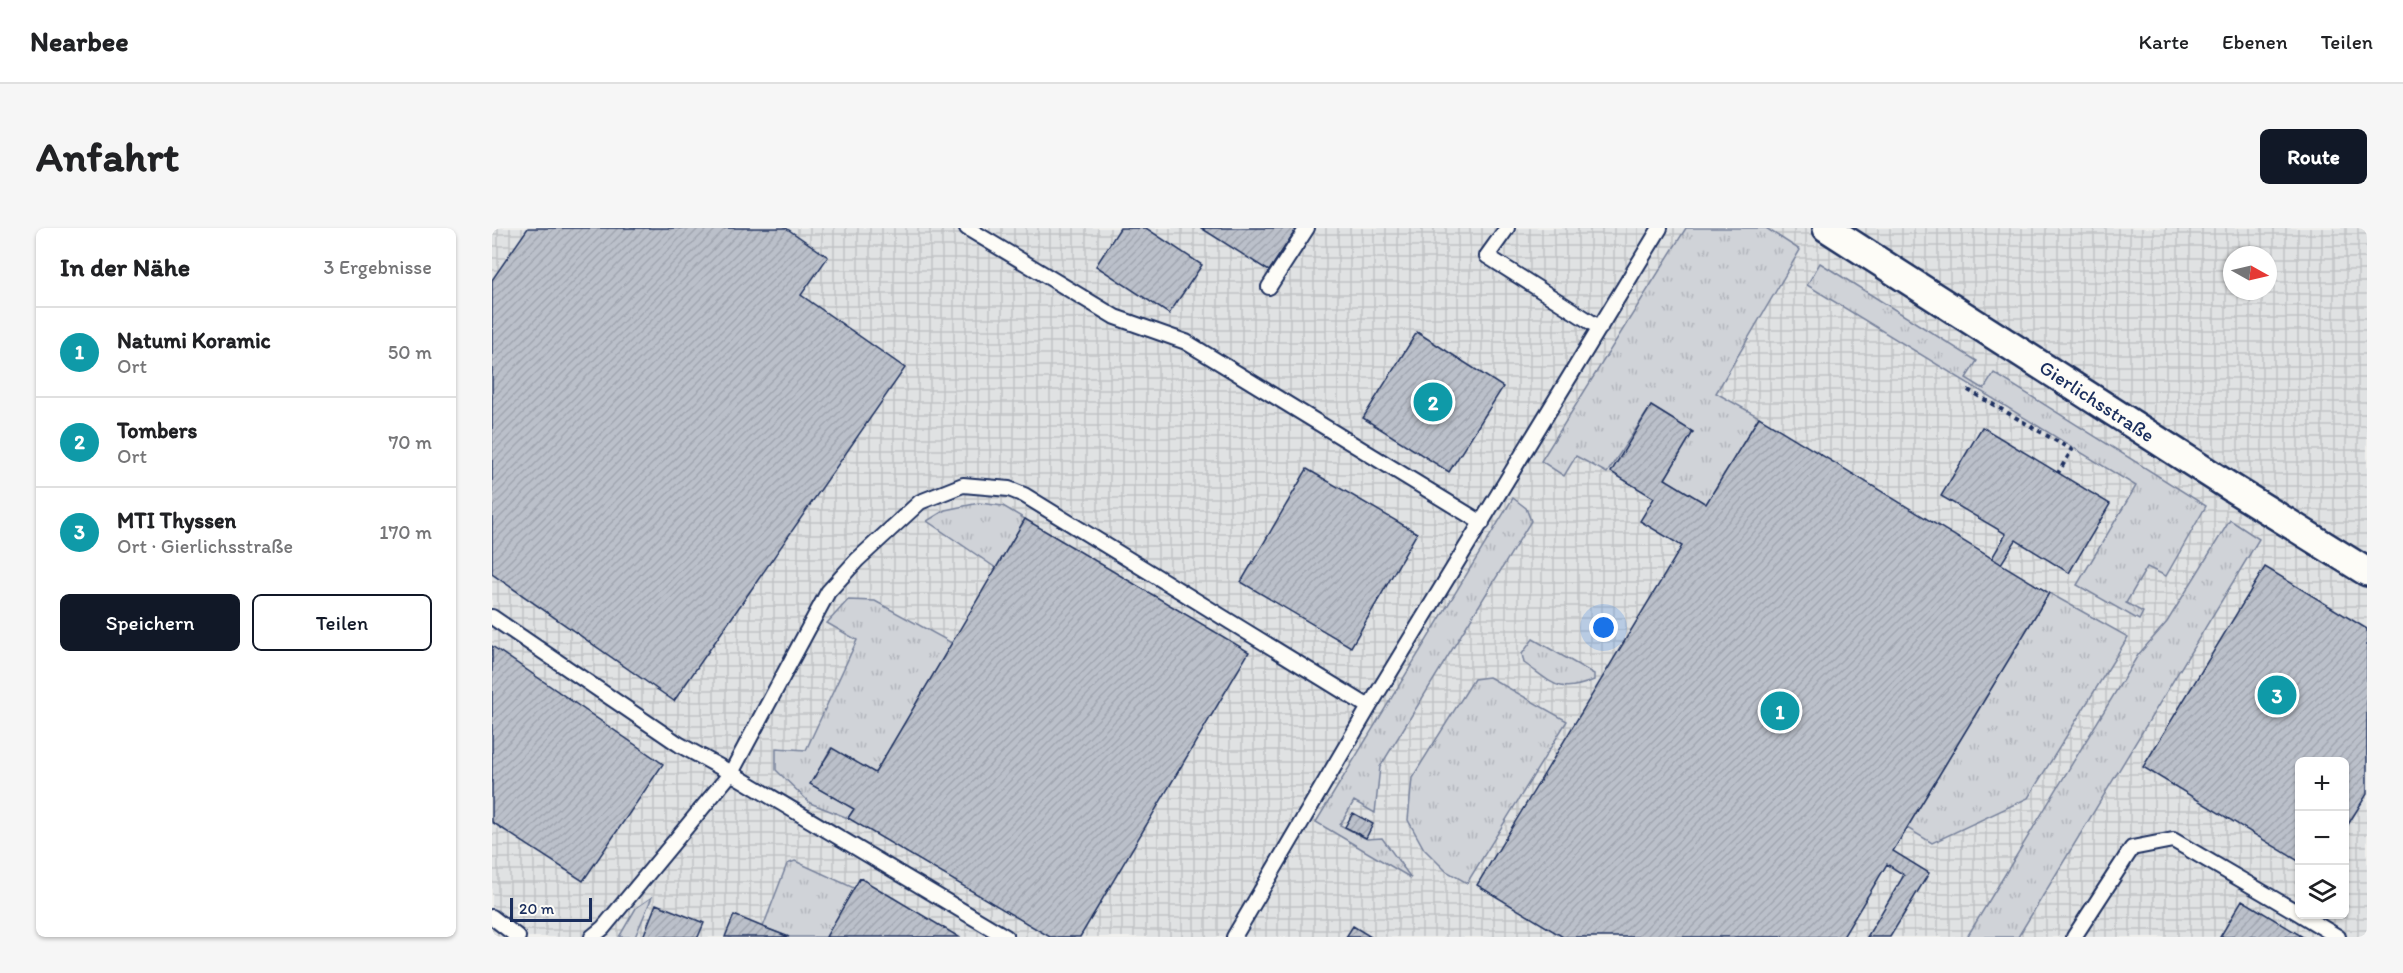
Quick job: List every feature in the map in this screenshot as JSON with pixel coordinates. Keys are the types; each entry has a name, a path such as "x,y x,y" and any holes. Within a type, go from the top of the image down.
{"street":[{"name":"Gierlichsstraße","path":"1827,228 2367,572"}],"lane":[{"path":"967,228 1115,317 1186,342 1482,523"},
{"path":"1269,287 1307,228"},
{"path":"1507,228 1487,256 1600,328"},
{"path":"1234,937 1369,707 1660,228"},
{"path":"592,937 603,928 731,773 828,592 857,560 920,502 963,484 1008,489 1024,495 1369,707"},
{"path":"492,617 680,745 1006,937"},
{"path":"2074,937 2132,848 2173,840 2295,911"},
{"path":"492,917 518,937"},
{"path":"2308,919 2338,937"}],"path":[{"path":"1968,390 2072,450 2058,473"}],"shaded area":[{"path":"492,228 2367,228 2367,937 492,937"}],"green space":[{"path":"1686,228 1766,228 1800,250 1716,393 1759,417 1706,504 1665,479 1693,432 1651,406 1607,473 1576,456 1564,476 1541,461"},
{"path":"1820,263 1977,361 1966,378 1984,389 1994,373 2206,506 2166,576 2147,567 2126,603 2143,612 2139,620 2077,585 2136,486 1807,285"},
{"path":"1513,498 1526,508 1531,521 1380,767 1375,813 1354,801 1340,825 1367,839 1382,838 1411,878 1316,822"},
{"path":"979,503 1003,506 1025,519 996,568 927,521 945,510"},
{"path":"2230,520 2259,539 2018,937 1967,937 2138,655 2167,622"},
{"path":"2049,593 2128,637 2028,798 1932,843 1907,828"},
{"path":"848,600 875,601 952,643 875,773 831,748 811,784 854,809 848,818 810,803 776,770 776,748 806,750 857,640 827,623"},
{"path":"1533,639 1594,674 1594,680 1572,686 1556,685 1549,681 1524,663 1522,654"},
{"path":"1489,677 1567,721 1467,883 1446,871 1424,849 1408,820 1412,778 1474,679"},
{"path":"795,861 854,888 826,937 789,937 763,927 787,864"},
{"path":"652,897 635,937 619,937 636,908"}],"building":[{"path":"528,228 786,228 828,257 801,295 905,368 674,701 492,574 492,280"},
{"path":"1120,228 1146,228 1202,265 1169,314 1096,266"},
{"path":"1201,228 1297,228 1269,271"},
{"path":"1417,332 1503,387 1449,472 1363,418"},
{"path":"1651,406 1693,432 1665,479 1706,504 1759,417 2049,593 1893,851 1929,873 1890,937 1867,937 1904,875 1887,864 1843,937 1563,937 1477,885 1682,546 1640,521 1654,498 1611,472"},
{"path":"1982,427 2110,504 2069,573 2016,540 2001,564 1992,558 2006,534 1941,496"},
{"path":"1307,469 1417,533 1351,647 1241,582"},
{"path":"1025,519 1249,652 1080,937 1050,937 848,818 854,809 810,784 832,748 875,773"},
{"path":"2265,567 2367,629 2367,794 2349,823 2349,757 2295,757 2295,859 2143,767"},
{"path":"492,646 663,764 583,881 492,822"},
{"path":"1353,813 1373,824 1366,838 1345,827"},
{"path":"860,878 959,937 826,937"},
{"path":"2242,900 2303,937 2220,937"},
{"path":"656,904 704,923 698,937 643,937"},
{"path":"734,915 763,927 789,937 725,937"},
{"path":"1353,926 1371,937 1346,937"}],"place":[{"name":"Tombers","path":"1433,402"},
{"name":"MTI Thyssen","path":"2277,695"},
{"name":"Natumi Koramic","path":"1780,711"}]}
